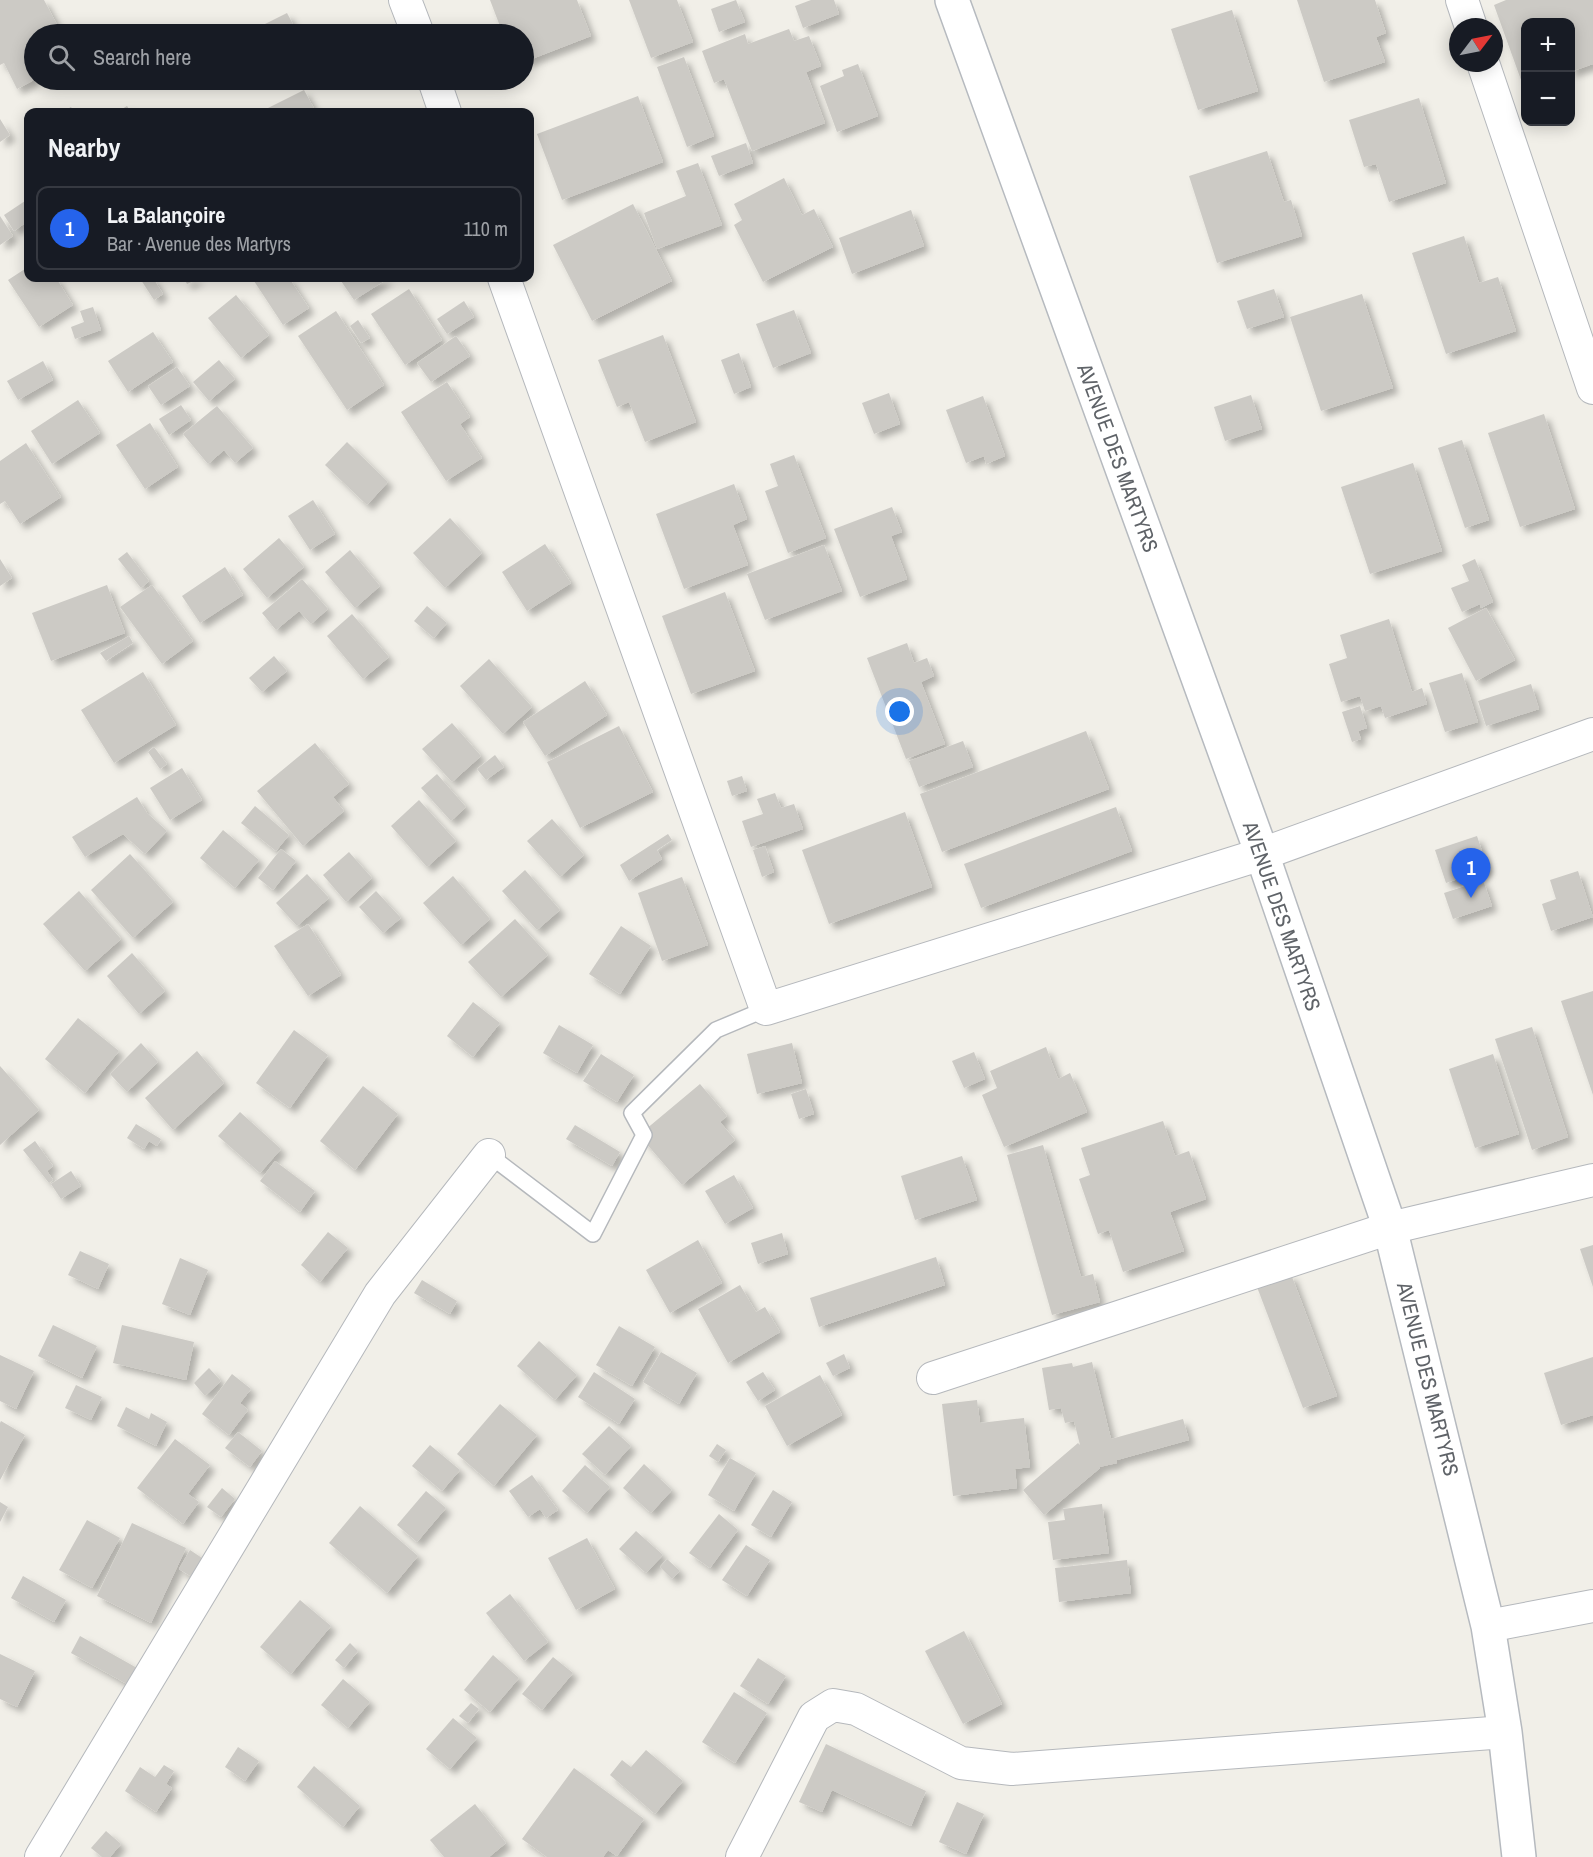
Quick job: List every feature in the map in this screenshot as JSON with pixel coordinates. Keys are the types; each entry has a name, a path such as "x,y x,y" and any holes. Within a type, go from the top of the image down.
{"main road":[{"name":"AVENUE DES MARTYRS","path":"952,0 1262,854 1390,1228 1488,1626 1505,1732 1519,1857"}],"street":[{"path":"405,0 414,24"},
{"path":"1462,0 1468,18"},
{"path":"1486,72 1593,388"},
{"path":"438,90 444,108"},
{"path":"505,282 766,1009 1262,854 1593,735"},
{"path":"41,1857 380,1294 489,1155"},
{"path":"933,1378 1390,1228 1593,1180"},
{"path":"1488,1626 1593,1606"},
{"path":"742,1857 814,1716 833,1705 856,1709 961,1763 1012,1769 1505,1732"}],"lane":[{"path":"489,1155 593,1234 644,1134 632,1113 716,1029 766,1009"}],"building":[{"path":"0,0 44,0 57,24 24,24 24,85 17,89 4,63 0,65"},
{"path":"490,0 577,0 591,36 534,58 534,24 499,24"},
{"path":"629,0 677,0 693,42 651,58"},
{"path":"736,0 745,22 719,32 711,9"},
{"path":"811,0 834,0 839,14 803,28 795,6"},
{"path":"1297,0 1375,0 1386,33 1376,37 1385,62 1324,82"},
{"path":"1506,0 1593,0 1593,64 1575,70 1575,18 1521,18 1521,80 1503,30 1503,18 1499,18 1494,5"},
{"path":"1232,10 1258,91 1198,110 1171,29"},
{"path":"287,13 293,24 265,24"},
{"path":"789,29 794,41 809,36 821,66 806,72 825,123 752,151 724,79 714,83 702,51 745,34 748,44"},
{"path":"684,57 714,136 687,147 657,67"},
{"path":"858,64 878,116 837,132 820,86 844,76 842,70"},
{"path":"304,90 314,108 268,108"},
{"path":"638,96 663,162 562,200 537,134"},
{"path":"1419,98 1446,183 1389,202 1376,164 1364,167 1349,120"},
{"path":"0,119 10,135 0,142"},
{"path":"746,143 753,163 719,176 711,156"},
{"path":"1267,151 1284,202 1291,200 1302,236 1217,263 1189,176"},
{"path":"698,163 722,225 657,249 644,213 686,196 676,171"},
{"path":"784,178 802,215 814,209 833,247 763,282 734,225 742,220 734,204"},
{"path":"24,202 24,224 14,231 4,215"},
{"path":"633,204 672,281 592,321 553,245"},
{"path":"911,210 924,246 852,274 839,238"},
{"path":"0,216 13,236 0,245"},
{"path":"1464,236 1479,283 1498,277 1516,331 1446,354 1412,253"},
{"path":"24,270 24,282 59,282 73,305 39,327 8,280"},
{"path":"142,282 156,282 163,294 154,300"},
{"path":"255,282 292,282 309,308 283,325"},
{"path":"342,282 383,282 354,300"},
{"path":"409,289 442,340 405,365 371,314"},
{"path":"1274,289 1284,317 1247,329 1237,301"},
{"path":"1362,294 1393,388 1321,411 1290,317"},
{"path":"236,295 269,335 241,358 208,318"},
{"path":"464,301 474,317 447,334 437,319"},
{"path":"93,307 101,330 75,339 71,327 84,322 80,311"},
{"path":"794,310 811,353 773,368 756,324"},
{"path":"336,311 384,385 347,410 298,336"},
{"path":"358,320 370,338 361,343 350,326"},
{"path":"153,332 173,362 128,392 108,361"},
{"path":"663,335 696,422 645,442 629,402 617,407 598,360"},
{"path":"456,336 470,356 431,382 417,363"},
{"path":"739,353 751,387 734,394 721,360"},
{"path":"219,360 235,379 209,401 193,382"},
{"path":"43,361 53,380 18,400 7,381"},
{"path":"177,367 190,386 161,405 148,386"},
{"path":"447,382 470,417 460,424 482,458 446,481 401,412"},
{"path":"889,393 900,424 874,434 862,403"},
{"path":"1251,395 1262,429 1225,441 1214,407"},
{"path":"983,396 1005,456 986,464 984,456 966,463 946,410"},
{"path":"78,400 100,433 52,464 31,431"},
{"path":"181,405 191,420 169,435 159,419"},
{"path":"217,406 253,448 235,463 224,450 208,464 183,434"},
{"path":"1544,414 1575,509 1520,527 1488,433"},
{"path":"150,423 178,467 145,489 116,445"},
{"path":"1462,440 1489,520 1465,528 1438,448"},
{"path":"347,442 388,482 367,505 325,465"},
{"path":"26,443 61,497 20,524 5,501 0,504 0,461"},
{"path":"794,455 826,538 788,553 765,491 778,486 770,464"},
{"path":"1413,463 1442,551 1370,574 1341,487"},
{"path":"734,484 747,519 733,525 748,565 684,589 656,514"},
{"path":"313,500 335,534 310,550 288,516"},
{"path":"892,507 902,532 891,536 907,579 860,597 834,529"},
{"path":"450,518 482,553 445,588 413,553"},
{"path":"279,538 304,567 267,598 243,569"},
{"path":"545,544 571,583 527,611 502,572"},
{"path":"824,545 842,591 765,620 747,574"},
{"path":"350,550 380,586 355,608 325,572"},
{"path":"127,552 149,581 141,588 118,559"},
{"path":"0,559 12,578 0,586"},
{"path":"1475,559 1493,602 1481,608 1480,604 1462,612 1451,588 1469,581 1462,565"},
{"path":"225,567 243,595 200,623 182,596"},
{"path":"302,579 328,609 311,624 299,611 276,630 262,613"},
{"path":"107,585 125,633 51,661 32,613"},
{"path":"152,585 193,641 162,664 120,607"},
{"path":"725,592 755,671 691,694 662,616"},
{"path":"427,606 447,623 434,638 414,621"},
{"path":"1486,608 1515,660 1476,681 1448,628"},
{"path":"352,614 389,657 363,679 327,636"},
{"path":"1389,619 1412,692 1422,688 1427,704 1385,718 1381,706 1365,711 1360,696 1341,702 1329,664 1347,658 1340,635"},
{"path":"129,636 133,643 106,661 100,653"},
{"path":"907,643 914,663 927,658 934,676 921,682 945,744 906,759 867,658"},
{"path":"274,656 287,671 262,692 249,678"},
{"path":"489,659 532,707 503,734 460,686"},
{"path":"143,672 176,725 114,763 81,710"},
{"path":"1462,673 1478,722 1445,732 1429,683"},
{"path":"585,681 607,715 545,756 523,722"},
{"path":"1531,684 1539,709 1486,726 1478,701"},
{"path":"1360,706 1367,728 1358,731 1361,739 1352,742 1342,712"},
{"path":"452,723 481,756 452,782 422,749"},
{"path":"619,726 653,792 580,828 547,762"},
{"path":"1086,731 1109,789 942,852 920,794"},
{"path":"963,741 973,767 919,787 909,761"},
{"path":"315,743 349,784 333,797 344,811 303,846 257,791"},
{"path":"154,747 167,764 160,769 148,752"},
{"path":"495,755 504,767 486,780 477,769"},
{"path":"182,768 202,800 170,820 150,788"},
{"path":"437,774 466,807 451,821 421,788"},
{"path":"742,776 747,791 732,796 727,781"},
{"path":"775,793 781,808 794,804 803,829 751,847 742,821 763,814 757,799"},
{"path":"137,797 147,813 167,831 145,854 123,834 85,857 72,837"},
{"path":"419,800 456,841 427,867 391,826"},
{"path":"255,806 289,835 276,851 241,823"},
{"path":"1116,807 1132,851 981,908 964,864"},
{"path":"905,812 932,887 829,924 802,850"},
{"path":"552,819 584,855 560,877 527,841"},
{"path":"223,830 259,860 235,888 200,858"},
{"path":"668,834 672,840 657,850 662,859 629,881 620,865"},
{"path":"1477,836 1488,869 1446,883 1435,850"},
{"path":"765,846 774,872 762,877 753,850"},
{"path":"281,849 296,861 273,890 258,878"},
{"path":"349,852 372,878 346,902 323,875"},
{"path":"130,854 173,902 133,938 91,890"},
{"path":"525,870 560,910 537,930 502,891"},
{"path":"1578,871 1593,917 1551,931 1542,904 1556,899 1550,880"},
{"path":"307,874 329,898 297,926 276,903"},
{"path":"453,876 490,919 461,945 423,903"},
{"path":"682,877 708,945 662,961 638,893"},
{"path":"1483,880 1492,906 1453,919 1444,893"},
{"path":"79,891 121,939 85,971 43,924"},
{"path":"376,891 401,918 383,933 359,907"},
{"path":"515,919 548,955 501,997 468,962"},
{"path":"308,924 341,975 308,996 274,946"},
{"path":"621,926 651,946 620,994 589,974"},
{"path":"132,953 165,991 139,1014 107,976"},
{"path":"1593,991 1593,1095 1561,1001"},
{"path":"473,1002 500,1023 473,1057 447,1036"},
{"path":"78,1018 119,1051 85,1093 45,1059"},
{"path":"559,1025 593,1045 577,1073 543,1053"},
{"path":"1532,1027 1568,1137 1532,1150 1495,1039"},
{"path":"294,1030 328,1055 290,1108 256,1083"},
{"path":"141,1043 158,1062 127,1092 110,1074"},
{"path":"792,1043 802,1083 757,1094 747,1054"},
{"path":"1046,1047 1058,1079 1070,1073 1087,1112 1004,1147 982,1095 997,1088 990,1071"},
{"path":"197,1051 224,1083 173,1130 145,1098"},
{"path":"974,1052 985,1079 964,1088 952,1061"},
{"path":"601,1054 634,1075 617,1102 583,1081"},
{"path":"1493,1054 1519,1134 1475,1148 1449,1069"},
{"path":"0,1066 39,1110 0,1145"},
{"path":"700,1084 727,1116 720,1122 735,1140 682,1185 639,1135"},
{"path":"363,1086 398,1114 355,1170 320,1141"},
{"path":"806,1089 814,1114 799,1119 791,1094"},
{"path":"240,1112 281,1149 260,1173 218,1136"},
{"path":"1163,1121 1175,1156 1189,1151 1206,1199 1170,1212 1184,1251 1123,1272 1109,1230 1098,1234 1079,1179 1090,1175 1081,1148"},
{"path":"136,1124 161,1139 157,1146 149,1141 144,1149 127,1138"},
{"path":"575,1125 620,1152 612,1166 566,1139"},
{"path":"35,1141 53,1166 47,1171 53,1180 49,1183 23,1150"},
{"path":"1043,1145 1081,1277 1093,1274 1100,1302 1052,1315 1007,1155"},
{"path":"962,1156 977,1200 915,1220 901,1176"},
{"path":"275,1161 315,1191 300,1212 260,1181"},
{"path":"71,1171 81,1186 61,1199 51,1184"},
{"path":"734,1175 753,1208 725,1224 705,1191"},
{"path":"328,1232 348,1248 320,1282 301,1265"},
{"path":"782,1233 788,1254 758,1264 751,1243"},
{"path":"698,1240 722,1283 670,1313 646,1270"},
{"path":"1593,1245 1593,1287 1580,1249"},
{"path":"80,1251 109,1264 98,1289 68,1275"},
{"path":"936,1257 945,1285 819,1327 810,1298"},
{"path":"180,1258 208,1270 190,1315 162,1304"},
{"path":"1291,1274 1337,1396 1303,1408 1257,1287"},
{"path":"422,1280 457,1301 450,1314 414,1293"},
{"path":"740,1285 756,1312 765,1307 780,1332 728,1363 698,1309"},
{"path":"53,1325 97,1346 82,1378 38,1356"},
{"path":"122,1325 194,1342 186,1380 113,1363"},
{"path":"619,1326 655,1347 632,1386 596,1365"},
{"path":"539,1341 577,1375 555,1400 517,1366"},
{"path":"661,1352 697,1373 679,1404 643,1382"},
{"path":"844,1354 850,1368 833,1376 826,1363"},
{"path":"0,1355 34,1371 16,1409 0,1401"},
{"path":"1593,1357 1593,1415 1561,1425 1544,1373"},
{"path":"1092,1362 1111,1439 1183,1419 1189,1440 1099,1467 1044,1515 1023,1490 1078,1443 1080,1445 1074,1421 1065,1423 1061,1408 1049,1410 1042,1368 1072,1363 1073,1367"},
{"path":"209,1368 221,1381 205,1396 194,1383"},
{"path":"594,1372 635,1399 619,1424 578,1397"},
{"path":"763,1372 775,1390 758,1401 746,1382"},
{"path":"232,1374 251,1389 240,1403 248,1410 229,1435 202,1414"},
{"path":"820,1375 842,1415 787,1446 765,1406"},
{"path":"76,1385 102,1397 91,1420 65,1408"},
{"path":"977,1400 980,1423 1024,1418 1030,1467 1015,1469 1017,1488 953,1496 942,1404"},
{"path":"500,1404 537,1435 494,1486 457,1454"},
{"path":"126,1407 149,1419 151,1413 167,1422 156,1446 117,1426"},
{"path":"1,1421 25,1435 0,1480 0,1423"},
{"path":"609,1426 631,1446 605,1475 582,1454"},
{"path":"238,1432 262,1451 250,1467 225,1448"},
{"path":"175,1439 210,1465 188,1494 199,1502 183,1524 137,1488"},
{"path":"717,1444 726,1450 718,1462 709,1456"},
{"path":"430,1445 460,1470 442,1491 412,1466"},
{"path":"730,1458 756,1473 734,1511 708,1495"},
{"path":"644,1464 672,1490 651,1513 623,1488"},
{"path":"585,1465 610,1487 587,1513 562,1491"},
{"path":"532,1475 558,1510 546,1518 540,1509 528,1517 509,1491"},
{"path":"222,1488 235,1499 221,1517 207,1507"},
{"path":"773,1490 792,1502 771,1537 751,1525"},
{"path":"426,1491 446,1508 417,1542 397,1525"},
{"path":"0,1502 8,1507 0,1522"},
{"path":"1102,1504 1109,1553 1053,1560 1048,1522 1065,1520 1063,1509"},
{"path":"360,1506 418,1556 387,1593 329,1543"},
{"path":"719,1514 738,1530 710,1568 689,1553"},
{"path":"87,1520 120,1538 92,1588 59,1570"},
{"path":"132,1523 186,1548 151,1623 97,1596"},
{"path":"636,1531 663,1555 646,1573 619,1549"},
{"path":"587,1538 615,1589 576,1610 548,1558"},
{"path":"746,1545 770,1560 747,1596 722,1580"},
{"path":"190,1550 202,1558 192,1577 179,1569"},
{"path":"667,1559 680,1571 672,1579 660,1567"},
{"path":"1127,1560 1131,1593 1059,1602 1055,1568"},
{"path":"23,1576 66,1600 54,1622 11,1598"},
{"path":"510,1594 548,1642 524,1661 486,1613"},
{"path":"300,1600 331,1626 291,1674 260,1647"},
{"path":"964,1631 1002,1704 963,1724 925,1651"},
{"path":"80,1636 137,1668 127,1684 71,1653"},
{"path":"350,1643 358,1651 344,1668 335,1660"},
{"path":"0,1654 35,1671 17,1707 0,1699"},
{"path":"493,1655 519,1678 490,1712 464,1690"},
{"path":"553,1657 573,1673 542,1710 522,1694"},
{"path":"758,1658 786,1676 768,1704 740,1686"},
{"path":"343,1679 370,1702 348,1728 321,1705"},
{"path":"734,1692 767,1713 735,1763 702,1742"},
{"path":"471,1703 479,1709 468,1723 459,1716"},
{"path":"453,1718 477,1738 450,1769 426,1749"},
{"path":"826,1744 926,1791 911,1826 832,1790 822,1812 799,1802"},
{"path":"238,1747 259,1761 245,1781 225,1767"},
{"path":"646,1750 683,1781 655,1814 610,1775 622,1760 631,1767"},
{"path":"164,1765 174,1771 166,1784 172,1788 156,1812 125,1791 140,1767 155,1777"},
{"path":"314,1766 360,1806 343,1827 297,1787"},
{"path":"574,1768 644,1819 617,1856 608,1850 603,1857 547,1857 522,1839"},
{"path":"957,1802 984,1814 966,1854 939,1842"},
{"path":"475,1804 506,1843 489,1857 444,1857 430,1840"},
{"path":"106,1831 121,1844 110,1857 102,1857 91,1848"}],"place":[{"name":"La Balançoire","path":"1471,898"}]}
